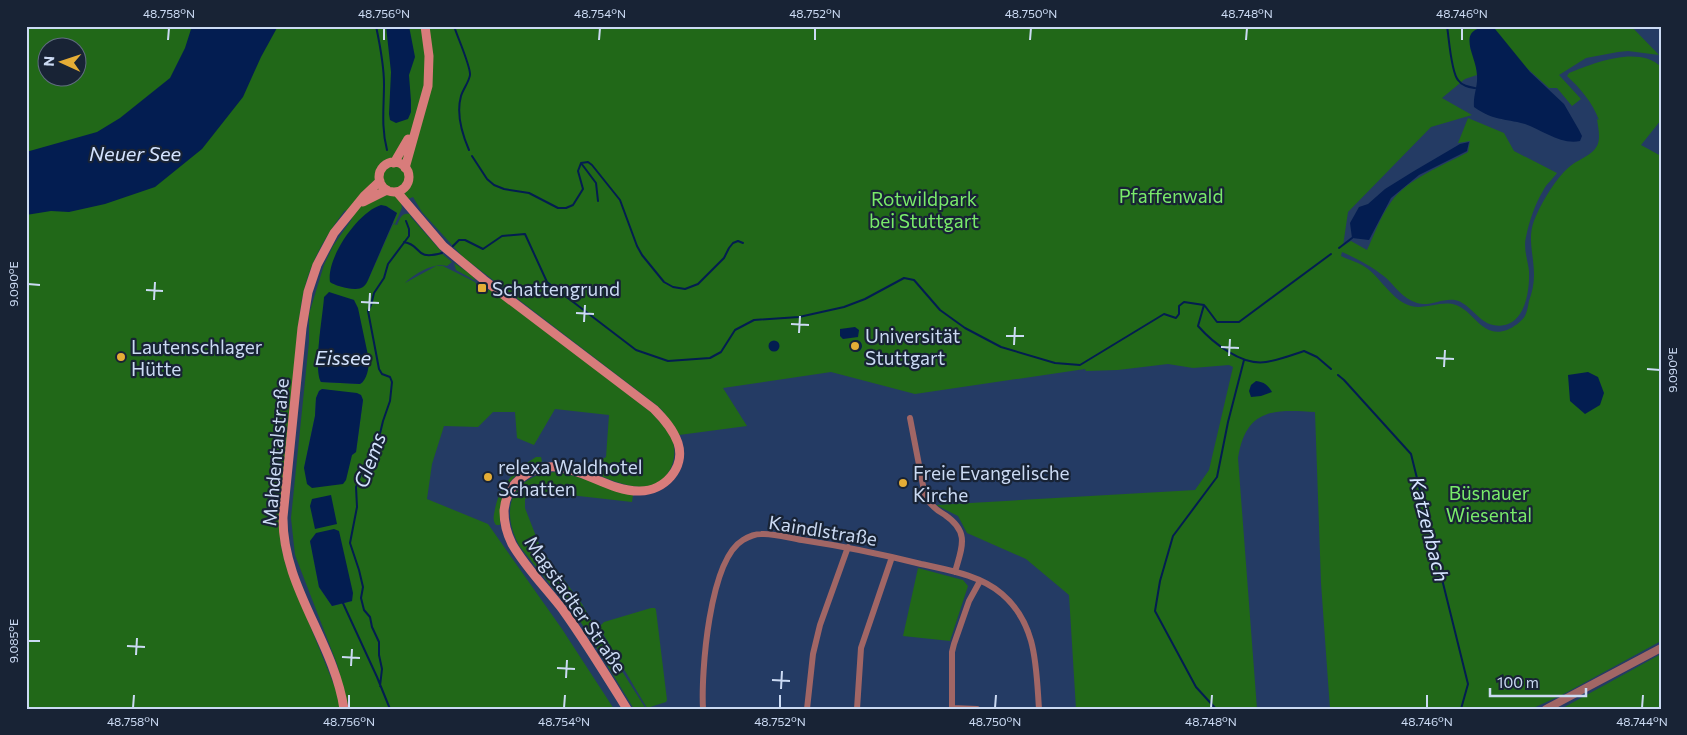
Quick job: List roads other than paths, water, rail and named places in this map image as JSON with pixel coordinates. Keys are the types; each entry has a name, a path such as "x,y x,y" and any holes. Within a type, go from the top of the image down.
{"main road":[{"path":"405,168 426,96 430,74 430,56 425,26"},
{"path":"394,163 405,168 409,176 406,186 397,192 387,190 380,181 380,175 383,168 394,163 419,119"},
{"name":"Mahdentalstraße","path":"360,203 364,196 380,181"},
{"name":"Magstadter Straße","path":"406,186 411,206 427,229 449,252 654,409 670,427 678,442 679,454 675,471 669,480 656,488 646,491 629,490 569,469 551,467 533,471 521,478 514,485 506,502 504,518 513,545 573,624 627,709"},
{"name":"Mahdentalstraße","path":"344,709 336,677 288,559 284,540 283,517 302,328 308,292 317,265 328,243 347,215 360,203 387,190"},
{"name":"Magstadter Straße","path":"397,192 411,206"}],"street":[{"path":"910,418 925,496 930,505 953,521 960,529 963,537 955,572"},
{"name":"Kaindlstraße","path":"703,709 703,666 707,633 714,597 722,572 735,548 742,540 761,534 848,547 955,572 980,581 1002,594 1021,616 1036,654 1039,709"},
{"path":"807,709 813,654 820,624 848,547"},
{"path":"857,709 861,648 892,557"},
{"path":"977,709 952,708 952,652 969,601 980,581"},
{"path":"1546,709 1661,648"}],"water":[{"name":"Neuer See","path":"192,26 278,26 261,57 243,97 202,149 155,187 105,204 69,212 51,211 26,215 26,152 97,132 120,118 170,78 185,48"},
{"path":"386,26 409,26 415,57 409,75 411,112 408,119 396,123 390,120 389,114 391,72"},
{"path":"1486,27 1495,29 1530,72 1564,104 1582,136 1580,141 1573,142 1559,139 1525,124 1493,117 1474,107 1477,75 1470,39 1472,33 1477,29"},
{"path":"1469,142 1467,151 1419,175 1391,198 1369,240 1352,238 1350,223 1359,207 1368,204 1385,189 1414,171 1460,144"},
{"path":"381,205 397,213 366,284 360,288 351,289 333,284 330,282 330,272 338,249 345,237 372,209"},
{"name":"Eissee","path":"329,292 354,300 358,308 369,360 366,377 360,384 321,382 318,366 319,341 324,297"},
{"path":"855,327 859,330 858,337 843,339 840,336 840,329"},
{"path":"774,340 780,346 774,352 768,346"},
{"path":"854,340 858,340 862,346 858,352 854,352 850,348 850,344"},
{"path":"1588,372 1598,377 1604,393 1600,405 1585,414 1570,401 1568,375"},
{"path":"1256,381 1266,384 1272,392 1251,397 1249,391 1251,385"},
{"path":"322,389 357,393 361,395 363,400 356,452 352,455 346,480 343,484 312,488 307,484 304,468 315,416 316,398"},
{"path":"331,495 337,524 315,529 310,506 312,499"},
{"path":"334,529 339,531 353,593 352,601 332,606 319,587 310,541 316,533"}],"waterway":[{"name":"Glems","path":"376,26 383,69 383,125 387,150"},
{"path":"454,26 470,71 461,96 459,110 462,131 469,150"},
{"path":"1447,26 1452,63 1456,76 1462,84 1475,88"},
{"path":"472,156 487,179 494,185 504,189 529,193 558,208 566,208 573,205 583,189 578,171 581,163 588,162 620,200 642,255 664,282 673,287 685,289 698,284 724,258 733,243 738,241 743,243"},
{"path":"581,163 596,183 598,201"},
{"name":"Glems","path":"380,686 382,669 379,642 372,627 370,617 364,610 361,598 363,587 350,543 357,507 356,487 366,461 377,446 390,401 392,382 390,377 382,374 379,369 368,311 374,293 384,278 388,264 409,236 406,221"},
{"name":"Katzenbach","path":"453,246 459,240 465,240 483,249 502,236 525,234 547,282 636,350 668,361 710,358 721,352 735,330 754,320 799,317 844,307 865,299 904,278 914,280 940,310 965,328 1001,347 1055,363 1080,365 1164,314 1176,318 1179,314 1179,306 1184,302 1204,305 1198,326 1220,346 1238,357 1257,362 1266,362 1304,351 1317,357 1331,369"},
{"path":"1339,248 1352,238"},
{"name":"Katzenbach","path":"404,242 414,246 422,254 433,255 442,253"},
{"path":"1205,306 1217,322 1239,322 1331,254"},
{"path":"1216,709 1196,687 1155,611 1160,581 1173,536 1217,477 1228,422 1244,360"},
{"name":"Katzenbach","path":"1338,375 1411,454 1468,684 1461,709"},
{"path":"342,601 390,709"}],"place":[{"name":"Schattengrund","path":"482,288"},
{"name":"Universität Stuttgart","path":"855,346"},
{"name":"Lautenschlager Hütte","path":"121,357"},
{"name":"relexa Waldhotel Schatten","path":"488,477"},
{"name":"Freie Evangelische Kirche","path":"903,483"}],"park label":[{"name":"Pfaffenwald","path":"1171,195"},
{"name":"Rotwildpark bei Stuttgart","path":"924,209"},
{"name":"Büsnauer Wiesental","path":"1489,503"}]}
